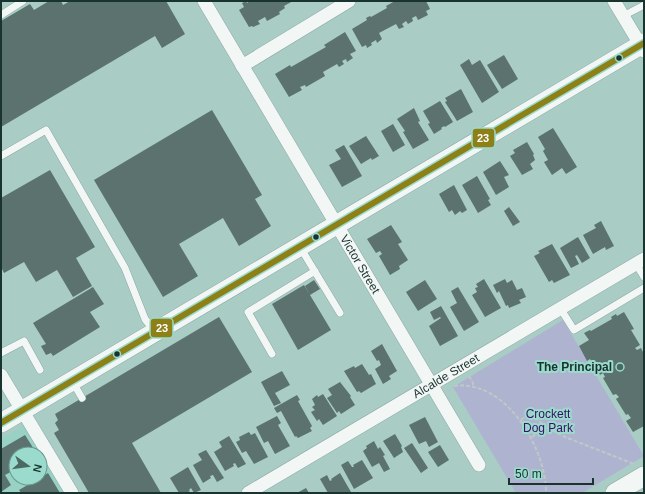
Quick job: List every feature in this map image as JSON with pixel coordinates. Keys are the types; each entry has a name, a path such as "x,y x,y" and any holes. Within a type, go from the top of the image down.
{"main road":[{"path":"1,423 300,246 643,46"},
{"path":"614,493 640,470"}],"street":[{"name":"Victor Street","path":"204,1 479,465"},
{"path":"242,66 349,1"},
{"path":"614,1 643,46"},
{"name":"Alcalde Street","path":"248,493 640,261"},
{"path":"1,375 72,493"}],"lane":[{"path":"1,15 23,1"},
{"path":"624,16 644,5"},
{"path":"1,156 46,130 125,268 145,319 155,332"},
{"path":"300,246 340,313"},
{"path":"640,261 644,277"},
{"path":"272,354 248,312 315,271"},
{"path":"560,308 574,330 644,288"},
{"path":"1,354 24,341 40,370"},
{"path":"72,381 82,398"}],"path":[{"path":"468,376 473,385"},
{"path":"451,386 464,384 481,388 499,399 521,421 531,437 543,468 546,493"},
{"path":"521,421 530,413 546,427 565,437 640,470"},
{"path":"531,437 546,427"}],"shaded area":[{"path":"24,426 37,446 8,446 8,486 48,486 48,465 64,493 1,493 1,439"}],"green space":[{"name":"Crockett Dog Park","path":"563,320 644,456 582,493 516,493 453,387"}],"building":[{"path":"49,1 61,1 63,5 70,1 166,1 185,34 162,48 155,36 1,127 1,21 30,4 34,10"},
{"path":"246,1 247,3 250,1 293,1 284,6 285,8 279,12 280,14 267,21 265,17 258,21 260,24 249,27 239,10 244,7 242,3"},
{"path":"395,1 426,1 430,9 426,11 428,15 418,20 416,16 412,18 413,21 408,24 406,21 402,24 404,27 399,29 396,24 379,33 382,39 377,43 376,40 367,48 366,45 362,47 352,29 367,20 366,18 371,17 387,8 386,6"},
{"path":"345,32 356,51 350,54 353,58 347,62 346,59 342,61 344,64 339,67 337,64 323,72 325,76 306,87 305,85 300,87 302,90 289,97 275,74 290,65 291,67 326,47 324,45"},
{"path":"504,55 518,79 502,89 487,65"},
{"path":"469,59 472,65 480,60 499,92 482,103 460,65"},
{"path":"461,89 473,112 457,121 445,102 447,101 445,98"},
{"path":"440,101 453,122 445,127 444,126 434,134 423,111"},
{"path":"414,108 420,121 418,122 429,140 413,149 403,132 405,131 397,119"},
{"path":"212,110 262,195 255,199 271,226 239,246 223,218 179,244 198,276 163,297 94,180"},
{"path":"393,124 405,145 393,152 381,131"},
{"path":"553,128 577,167 566,174 562,168 552,175 544,162 548,160 543,151 545,149 538,137"},
{"path":"366,136 379,156 372,160 371,158 361,164 349,146"},
{"path":"527,142 534,154 535,160 530,164 533,169 522,175 510,156 515,153 513,150"},
{"path":"344,145 362,176 342,187 329,165 341,159 335,150"},
{"path":"500,161 509,175 504,177 509,187 496,195 483,172"},
{"path":"50,170 95,247 76,258 92,286 73,297 57,270 36,282 24,262 4,273 1,267 1,198"},
{"path":"477,176 490,199 488,200 491,205 478,213 462,185"},
{"path":"454,185 467,210 462,213 460,211 455,215 452,210 449,212 439,194"},
{"path":"509,207 520,222 513,226 504,211"},
{"path":"601,221 614,246 606,250 605,247 593,254 583,235 596,228 594,225"},
{"path":"391,225 402,242 398,244 408,260 399,266 400,269 390,275 379,256 382,254 380,251 376,253 367,239"},
{"path":"578,237 590,258 582,263 577,255 575,256 579,264 571,268 560,248"},
{"path":"552,244 570,275 554,283 552,280 549,282 534,256 540,253 538,251"},
{"path":"484,279 501,308 485,317 472,295 477,292 475,288 478,287 476,284"},
{"path":"505,279 507,283 512,280 517,290 522,288 526,297 519,300 521,303 509,308 508,305 506,306 499,291 497,293 493,285"},
{"path":"314,280 320,289 310,295 305,286"},
{"path":"425,280 437,299 418,311 406,292"},
{"path":"304,285 331,330 298,350 272,304"},
{"path":"93,287 104,304 90,312 100,327 53,356 51,353 46,355 41,346 46,344 33,323"},
{"path":"458,287 479,322 464,331 450,307 457,303 451,291"},
{"path":"441,306 458,336 440,346 429,326 441,318 440,317 434,320 430,312"},
{"name":"The Principal","path":"624,312 634,329 631,330 640,345 635,348 637,350 641,348 644,354 644,426 633,432 626,421 631,418 628,414 626,415 616,399 619,397 616,394 613,395 603,378 605,377 603,373 600,375 590,359 587,361 579,346 589,340 584,333 590,330 591,331 612,319 611,317 616,314 617,316"},
{"path":"219,317 252,372 132,443 161,493 89,493 54,433 59,430 55,423 58,420 55,414"},
{"path":"382,344 397,371 389,376 391,379 383,384 375,369 381,365 379,360 377,361 371,351"},
{"path":"362,364 369,375 371,374 376,384 361,393 359,391 357,392 344,371"},
{"path":"282,371 290,385 275,393 281,403 274,406 261,382"},
{"path":"340,382 351,396 350,397 355,405 341,414 339,411 337,413 327,398 332,395 328,389"},
{"path":"323,394 337,416 323,425 319,419 317,421 311,412 315,410 312,407 315,405 312,399 317,395 318,397"},
{"path":"297,395 300,400 298,401 312,426 310,428 312,431 298,438 296,436 295,437 281,411 277,413 274,408"},
{"path":"277,416 281,423 278,425 290,446 275,454 268,441 264,443 256,427"},
{"path":"425,417 438,442 429,447 426,441 419,444 409,425"},
{"path":"249,432 251,435 255,433 268,457 254,464 246,451 242,453 236,442 240,440 239,437"},
{"path":"395,434 402,446 403,452 394,458 383,441"},
{"path":"25,435 32,446 8,446 8,473 5,475 8,480 8,486 10,486 1,492 1,449"},
{"path":"229,436 246,464 238,468 235,463 233,464 234,466 225,471 214,452 222,447 219,442"},
{"path":"374,441 378,449 380,447 385,455 383,456 390,469 384,472 379,463 372,467 363,451 367,448 366,446"},
{"path":"412,443 428,468 421,473 404,448"},
{"path":"440,445 449,460 438,467 428,452"},
{"path":"206,450 224,478 217,482 213,475 203,483 193,465 202,460 198,454"},
{"path":"362,460 373,478 354,489 341,465 348,461 352,467 354,467 353,465"},
{"path":"188,467 201,490 194,493 191,488 187,493 179,493 170,478"},
{"path":"48,473 60,493 21,493 19,490 26,486 48,486"},
{"path":"340,473 351,492 328,493 320,479 327,475 330,481"},
{"path":"306,488 309,493 297,493"}],"transit line":[{"name":"23","path":"1,423 644,43"}],"place":[{"name":"The Principal","path":"620,367"}]}
